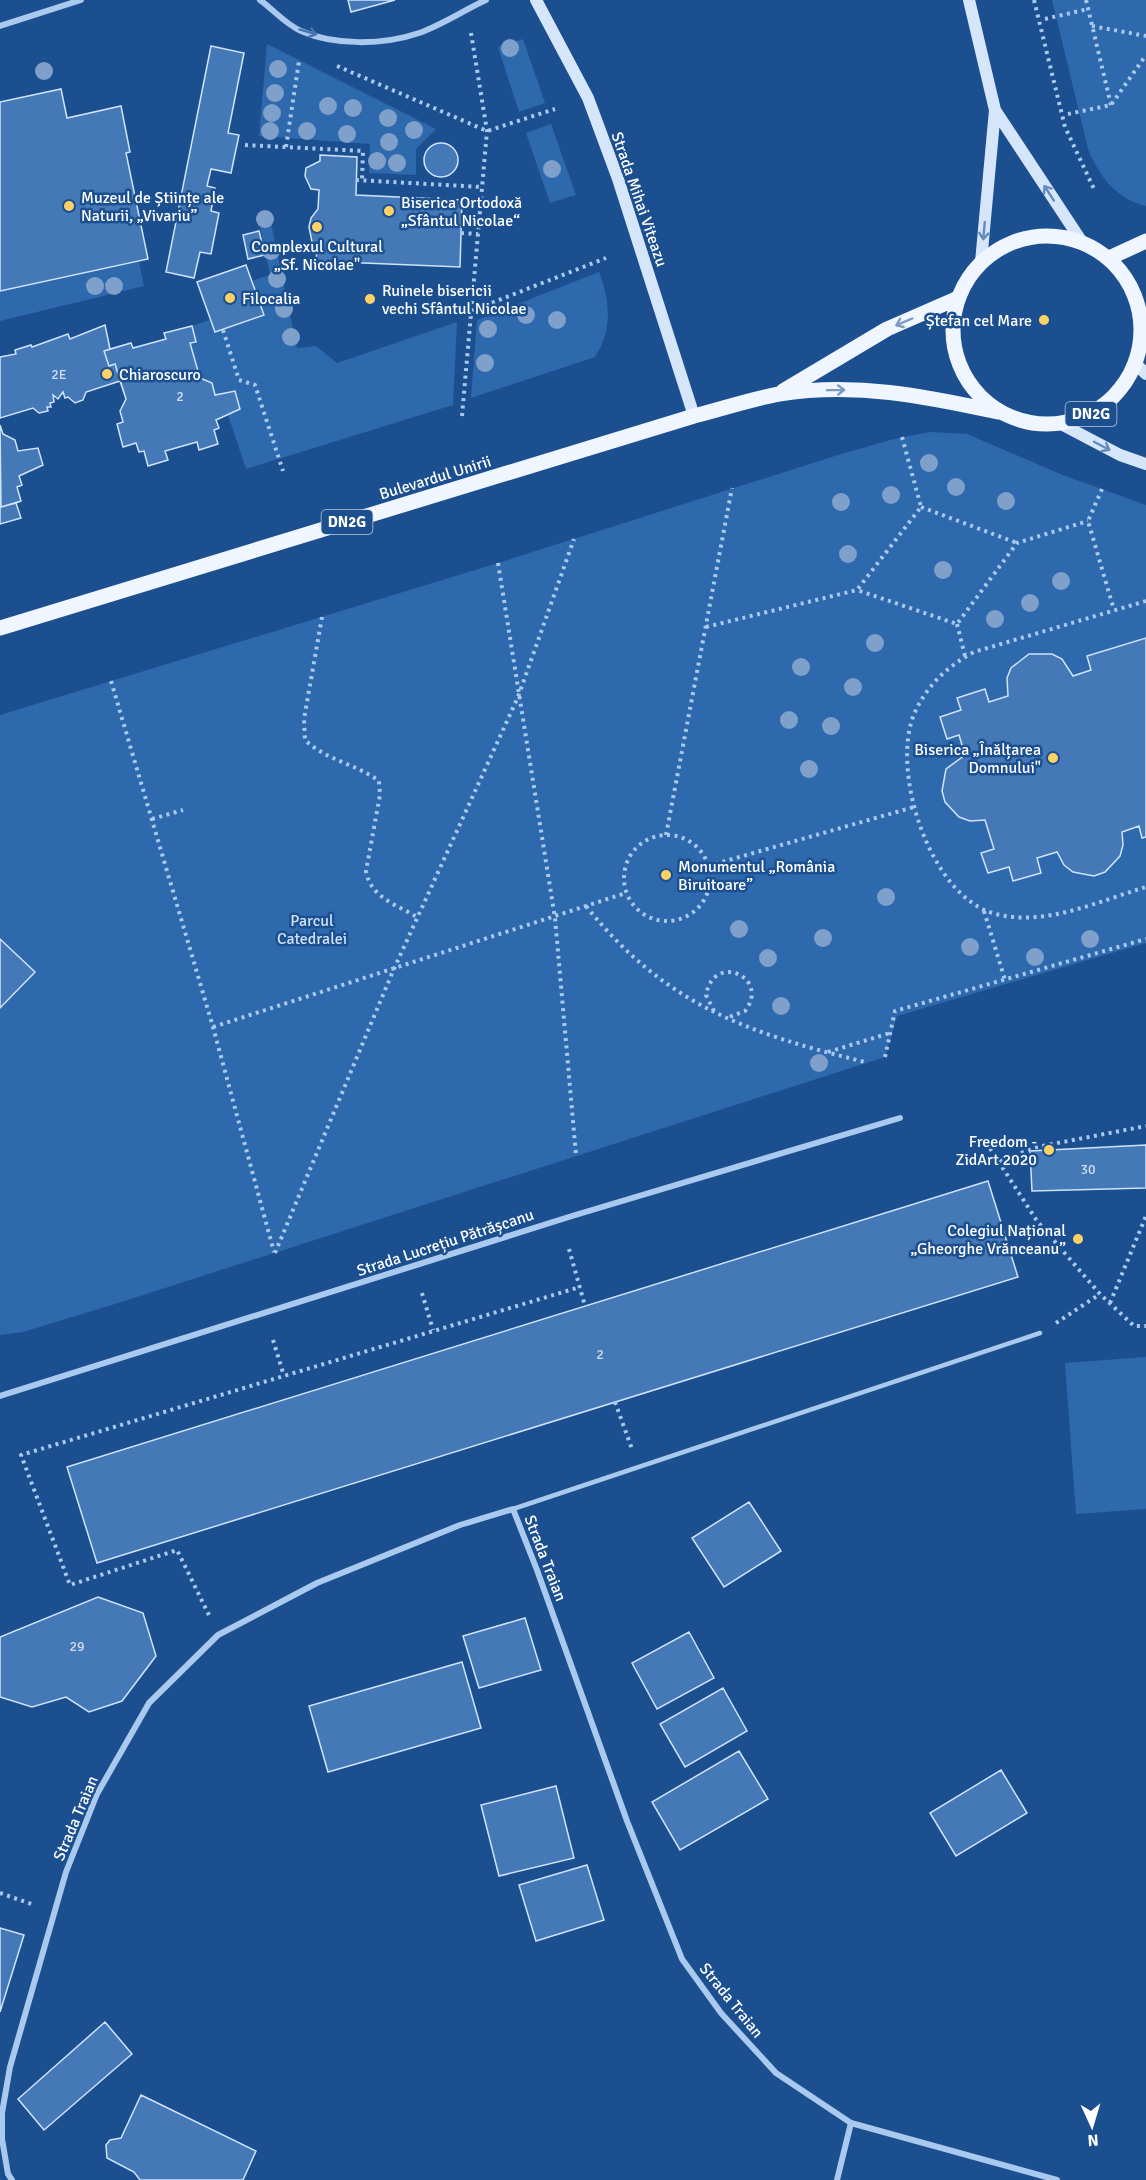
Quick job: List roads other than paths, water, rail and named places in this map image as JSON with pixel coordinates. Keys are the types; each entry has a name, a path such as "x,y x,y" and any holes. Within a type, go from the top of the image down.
{"main road":[{"name":"DN2G","path":"1055,236 1082,242 1109,258 1129,283 1140,312 1143,341 1141,369 1119,393 1092,414 1060,424 1028,423 998,411 974,390 958,362 952,330 958,298 968,278 981,262 1003,246 1029,237 1055,236"},
{"path":"1109,258 1146,241"},
{"name":"Bulevardul Unirii","path":"778,394 887,329 958,298"},
{"name":"Bulevardul Unirii","path":"0,628 694,416 778,394 866,389 914,393 998,411"}],"street":[{"path":"0,26 81,0"},
{"path":"261,0 280,18 301,31 338,40 377,41 419,33 486,0"},
{"name":"Strada Mihai Viteazu","path":"536,0 588,98 618,179 694,416"},
{"path":"969,0 995,111 981,262"},
{"path":"995,111 1082,242"},
{"path":"1060,424 1120,455 1146,464"},
{"name":"Strada Lucrețiu Pătrășcanu","path":"0,1396 572,1216 900,1118"},
{"name":"Strada Traian","path":"12,2180 8,2174 2,2139 2,2113 10,2067 66,1872 97,1794 148,1703 219,1635 316,1583 460,1525 513,1509 627,1821 682,1959 721,2013 776,2073 851,2123 1057,2180"},
{"path":"837,2180 851,2123"}],"lane":[{"path":"513,1509 1041,1333"}],"place":[{"name":"Muzeul de Științe ale Naturii, „Vivariu”","path":"69,206"},
{"name":"Biserica Ortodoxă „Sfântul Nicolae“","path":"389,211"},
{"name":"Complexul Cultural „Sf. Nicolae\"","path":"317,227"},
{"name":"Filocalia","path":"230,298"},
{"name":"Ruinele bisericii vechi Sfântul Nicolae","path":"370,299"},
{"name":"Ștefan cel Mare","path":"1044,320"},
{"name":"Chiaroscuro","path":"107,374"},
{"name":"Biserica „Înălțarea Domnului\"","path":"1053,758"},
{"name":"Monumentul „România Biruitoare”","path":"666,875"},
{"name":"Freedom - ZidArt 2020","path":"1049,1150"},
{"name":"Colegiul Național „Gheorghe Vrănceanu”","path":"1078,1239"}],"park label":[{"name":"Parcul Catedralei","path":"312,929"}]}
